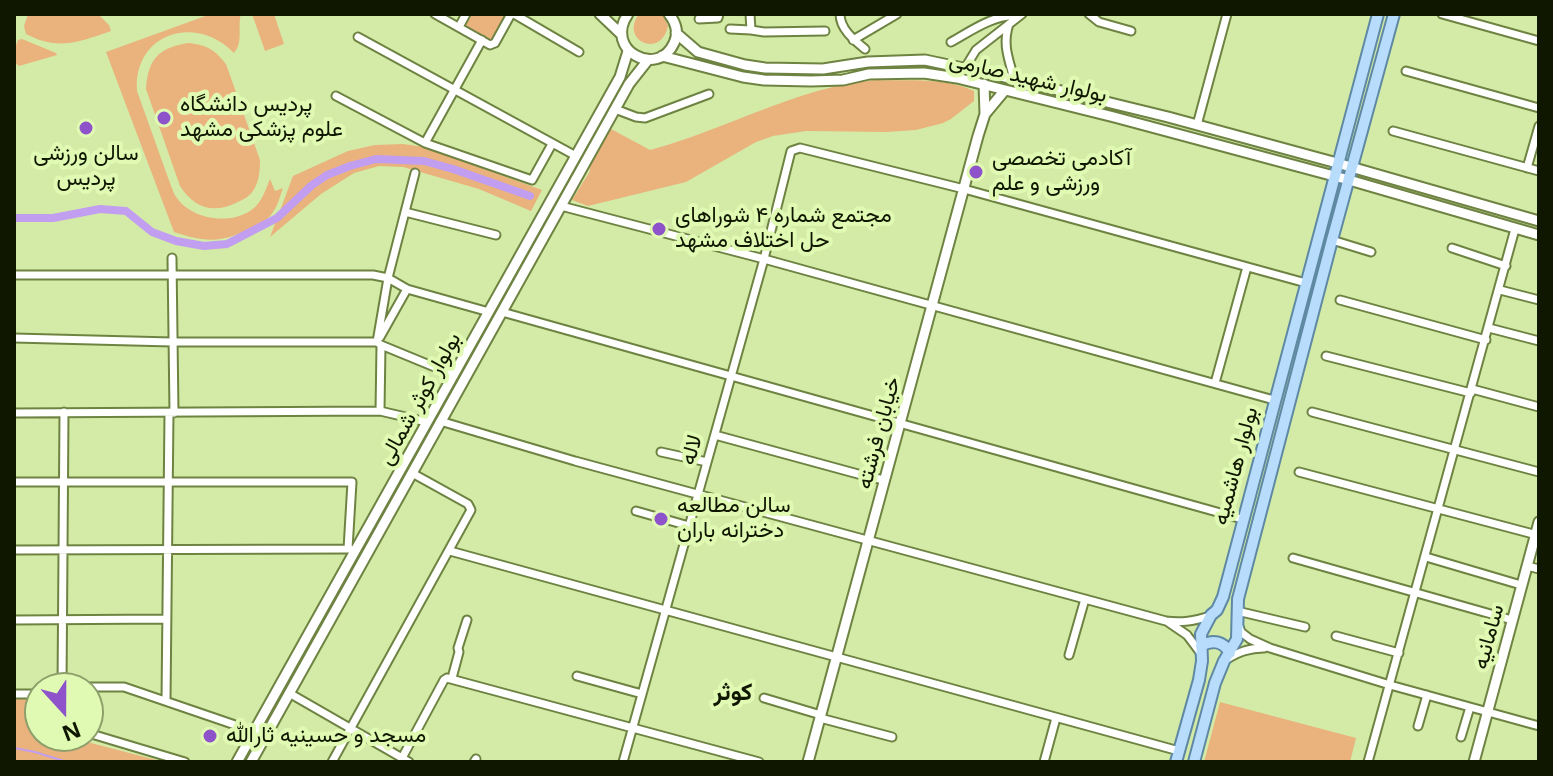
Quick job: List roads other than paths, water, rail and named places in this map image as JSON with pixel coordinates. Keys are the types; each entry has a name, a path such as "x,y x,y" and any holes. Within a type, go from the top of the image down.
{"main road":[{"path":"1337,163 1378,14"},
{"path":"1352,168 1394,14"},
{"name":"بولوار هاشمیه","path":"1178,756 1199,680 1201,634 1223,597 1337,163"},
{"name":"بولوار هاشمیه","path":"1194,762 1215,683 1237,639 1237,617 1248,560 1352,168"},
{"path":"1263,441 1278,446"},
{"path":"1201,651 1214,641 1226,647 1227,657"}],"street":[{"path":"435,14 490,45 495,43 512,14 579,52"},
{"path":"459,27 466,14"},
{"path":"600,14 621,34"},
{"path":"628,14 622,25 623,43 628,51 648,60 662,56 672,47 676,33 673,16"},
{"path":"699,19 718,18 719,14"},
{"path":"750,14 751,30"},
{"path":"840,14 840,23 853,40 865,49"},
{"path":"853,40 897,14"},
{"path":"1085,14 1099,22 1131,31"},
{"path":"1197,125 1227,14"},
{"path":"1442,14 1539,41"},
{"path":"965,68 976,50 1020,15"},
{"path":"951,42 987,22 1020,15"},
{"path":"1010,22 1005,45 1014,79"},
{"path":"730,29 825,31"},
{"name":"بولوار شهید صارمی","path":"676,33 698,52 765,68 823,69 868,62 925,60 1197,125 1352,168"},
{"path":"358,37 576,156"},
{"path":"425,143 482,40"},
{"name":"بولوار کوثر شمالی","path":"237,762 352,550 375,517 620,77 628,51"},
{"name":"بولوار شهید صارمی","path":"662,56 764,80 825,81 869,74 924,73 957,78 1136,122 1349,180"},
{"name":"بولوار کوثر شمالی","path":"251,762 629,84 648,60"},
{"path":"1406,71 1539,108"},
{"name":"خیابان فرشته","path":"808,762 985,114 984,84"},
{"name":"خیابان فرشته","path":"985,114 1005,90"},
{"path":"615,109 645,118 709,94"},
{"path":"336,96 425,143 532,180 552,144"},
{"path":"1136,122 1140,111"},
{"path":"1527,168 1539,126"},
{"path":"1393,131 1539,171"},
{"name":"لاله","path":"623,762 764,259 791,151 800,148 964,189"},
{"path":"1352,168 1539,221"},
{"path":"380,411 379,343 388,278 415,173"},
{"path":"1349,180 1539,235"},
{"path":"964,189 1306,283"},
{"path":"561,206 1274,400"},
{"path":"405,212 496,235"},
{"path":"1368,762 1515,229"},
{"path":"1332,240 1371,252"},
{"path":"1452,248 1506,266"},
{"path":"166,701 172,258"},
{"path":"1215,383 1247,267"},
{"path":"14,275 373,275 388,278 407,289 489,312"},
{"path":"379,343 407,289"},
{"path":"1500,290 1539,300"},
{"path":"1340,300 1486,340"},
{"path":"502,312 1242,519"},
{"path":"1489,328 1539,341"},
{"path":"14,338 379,343 454,375"},
{"path":"1326,356 1539,407"},
{"path":"14,413 380,411 427,422"},
{"path":"62,672 64,412"},
{"path":"1312,412 1539,472"},
{"path":"440,421 575,461 1166,621 1182,623 1211,615"},
{"path":"715,435 885,480"},
{"path":"661,452 707,462"},
{"path":"1299,472 1537,535"},
{"path":"332,762 471,510 412,473"},
{"path":"14,482 352,482 352,550 14,550"},
{"path":"393,484 402,491"},
{"path":"636,511 689,526"},
{"path":"375,517 385,521"},
{"name":"سامانیه","path":"1474,762 1539,522"},
{"path":"450,551 1056,718 1178,756"},
{"path":"1426,557 1521,585"},
{"path":"1293,558 1512,620"},
{"path":"1527,566 1539,569"},
{"path":"1069,655 1085,599"},
{"path":"1305,627 1237,617 1241,632 1270,648 1539,726"},
{"path":"14,620 167,619"},
{"path":"449,678 467,620"},
{"path":"1166,621 1187,635 1201,651"},
{"path":"1336,636 1399,653"},
{"path":"1227,657 1254,648 1270,648"},
{"path":"577,676 642,694"},
{"path":"289,693 406,760 444,680 449,678 759,762"},
{"path":"104,687 124,687 241,727"},
{"path":"1418,726 1427,695"},
{"path":"764,698 892,737"},
{"path":"1461,737 1470,707"},
{"path":"1044,762 1056,718"},
{"path":"104,738 185,762"}],"waterway":[{"path":"14,218 53,218 100,209 126,211 152,232 176,241 204,246 227,244 277,218 327,175 376,159 424,161 530,196"},
{"path":"14,748 67,762"}],"place":[{"name":"پردیس دانشگاه علوم پزشکی مشهد","path":"164,118"},
{"name":"سالن ورزشی پردیس","path":"86,128"},
{"name":"آکادمی تخصصی ورزشی و علم","path":"976,172"},
{"name":"مجتمع شماره ۴ شوراهای حل اختلاف مشهد","path":"659,229"},
{"name":"سالن مطالعه دخترانه باران","path":"661,519"},
{"name":"مسجد و حسینیه ثارالله","path":"210,736"}],"district":[{"name":"کوثر","path":"733,693"}]}
